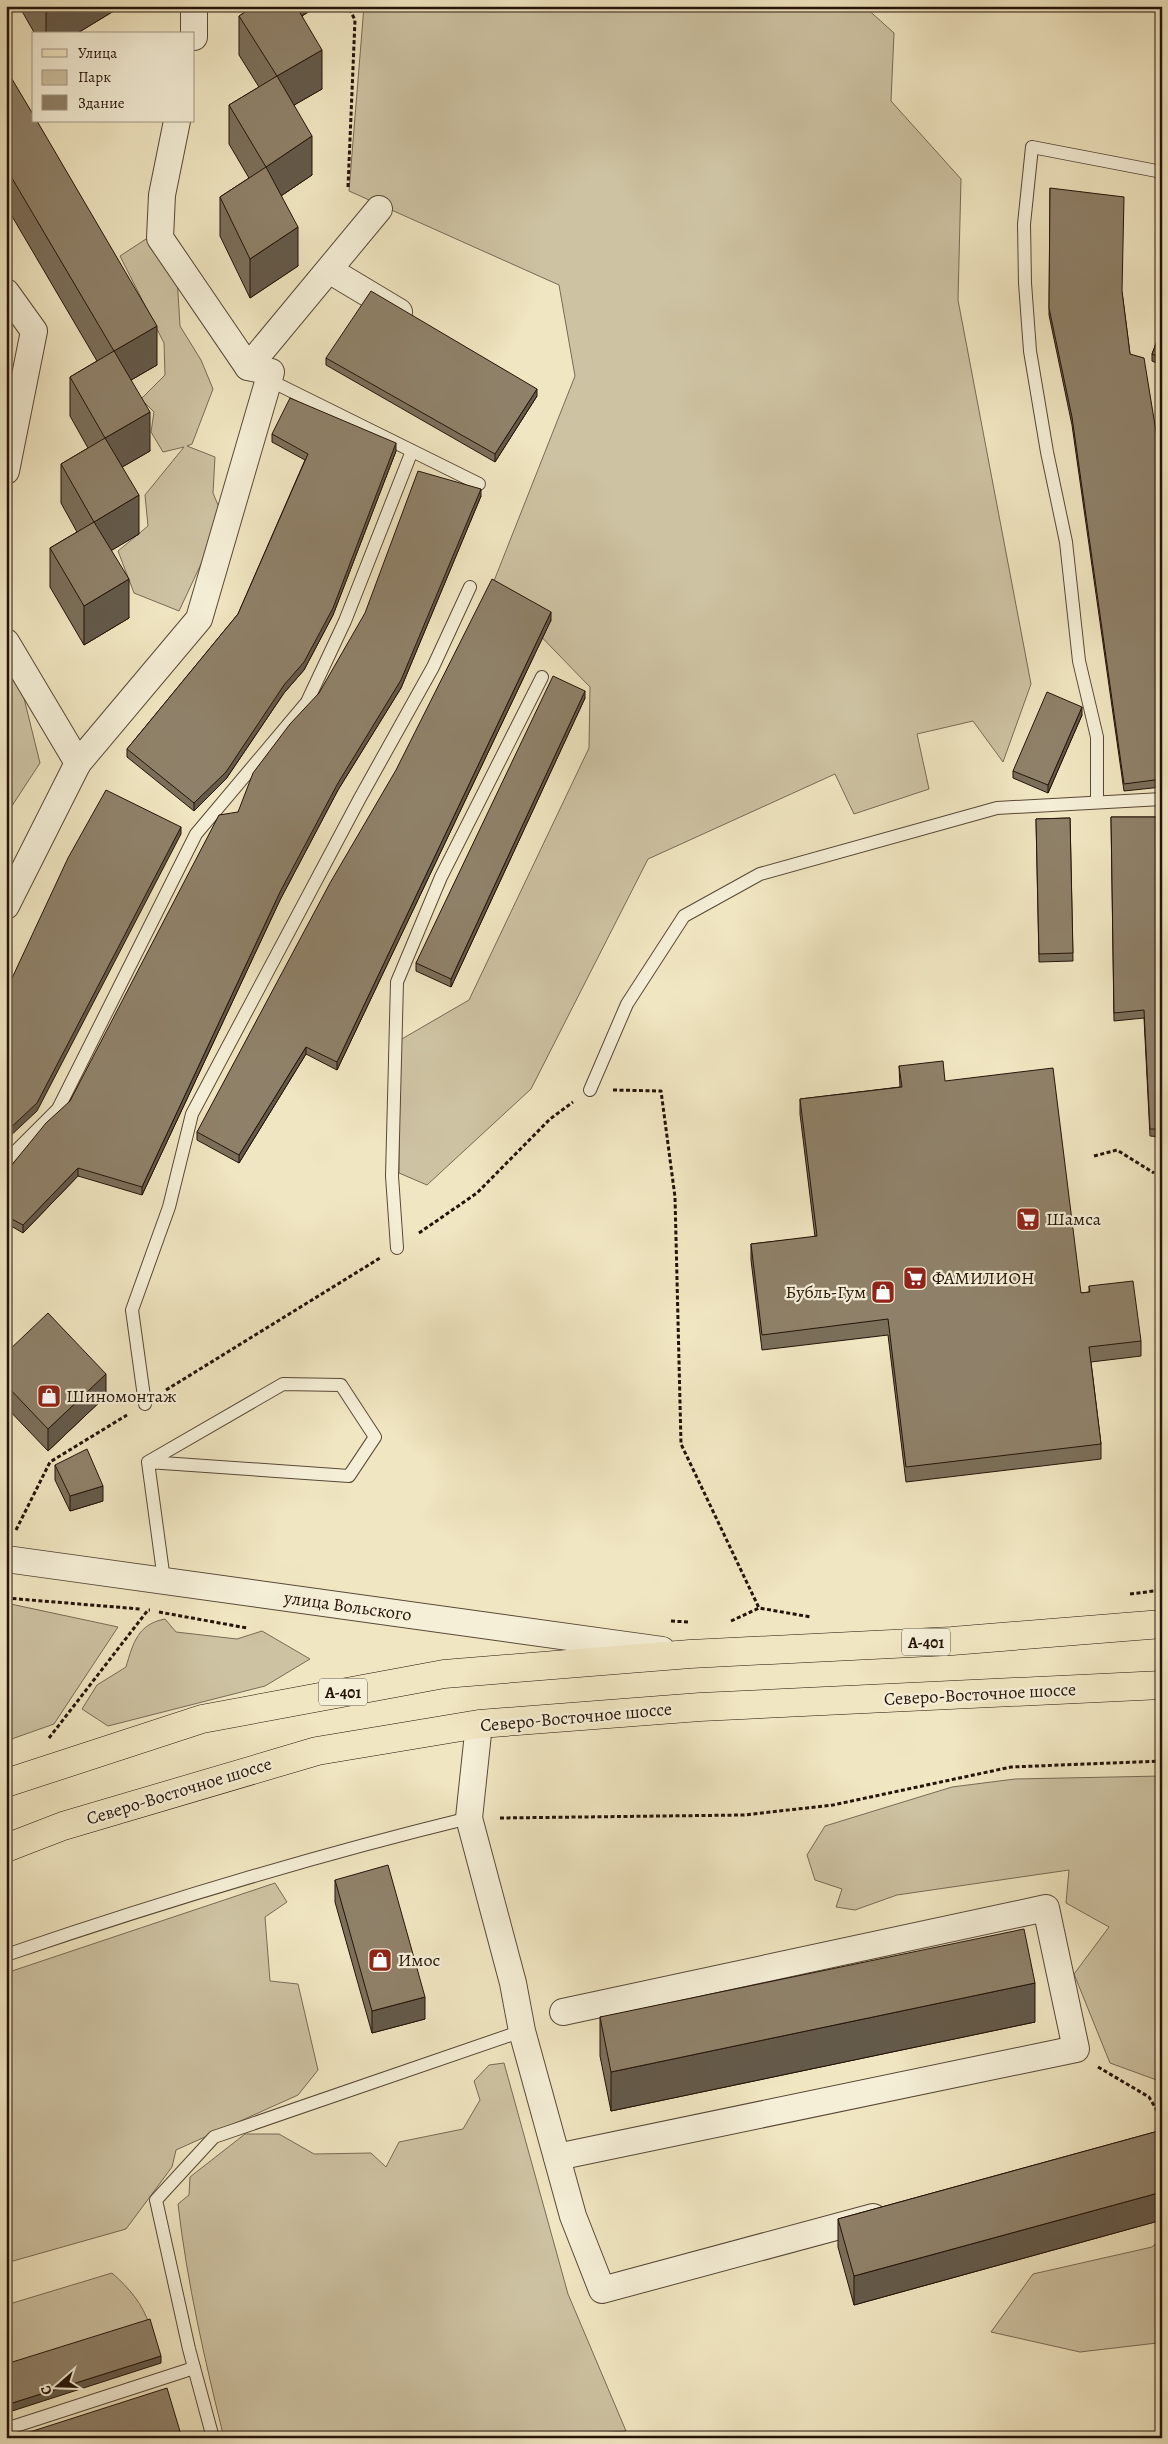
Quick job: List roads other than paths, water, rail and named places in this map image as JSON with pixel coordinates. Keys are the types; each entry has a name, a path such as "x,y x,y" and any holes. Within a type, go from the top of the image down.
{"main road":[{"name":"А-401","path":"6,1783 202,1719 444,1674 690,1654 952,1641 1162,1624"},
{"name":"Северо-Восточное шоссе","path":"6,1848 63,1826 316,1751 479,1724 700,1707 1162,1685"}],"street":[{"path":"194,6 194,32"},
{"path":"177,122 162,195 160,238 259,374"},
{"path":"6,906 78,763 199,619 259,374 329,270 379,209"},
{"path":"329,270 421,324"},
{"path":"6,292 34,331 6,472"},
{"path":"6,372 30,358"},
{"path":"6,642 78,763"},
{"name":"улица Вольского","path":"10,1547 164,1580 690,1654"},
{"path":"479,1724 468,1818 513,1983 522,2031 573,2216 602,2290 896,2210"},
{"path":"557,2157 1076,2049 1046,1908 563,2012"}],"lane":[{"path":"1097,802 1098,737 1079,661 1066,542 1047,452 1030,350 1025,283 1024,224 1032,147 1162,172"},
{"path":"259,374 479,484"},
{"path":"6,1162 58,1109 196,834 307,702 345,621 412,451"},
{"path":"145,1404 132,1310 169,1207 192,1114 360,798 433,667 470,587"},
{"path":"397,1248 392,1176 397,982 441,877 542,677"},
{"path":"590,1090 627,1004 684,916 760,874 997,808 1162,799"},
{"path":"283,1384 341,1386 375,1437 350,1476 148,1462 283,1384"},
{"path":"148,1462 164,1580"},
{"path":"6,1955 79,1930 365,1843 468,1818"},
{"path":"213,2438 194,2368 156,2200 214,2136 522,2031"},
{"path":"6,2429 194,2368"}],"place":[{"name":"Шамса","path":"1028,1219"},
{"name":"ФАМИЛИОН","path":"915,1278"},
{"name":"Бубль-Гум","path":"883,1292"},
{"name":"Шиномонтаж","path":"49,1396"},
{"name":"Имос","path":"380,1960"}]}
